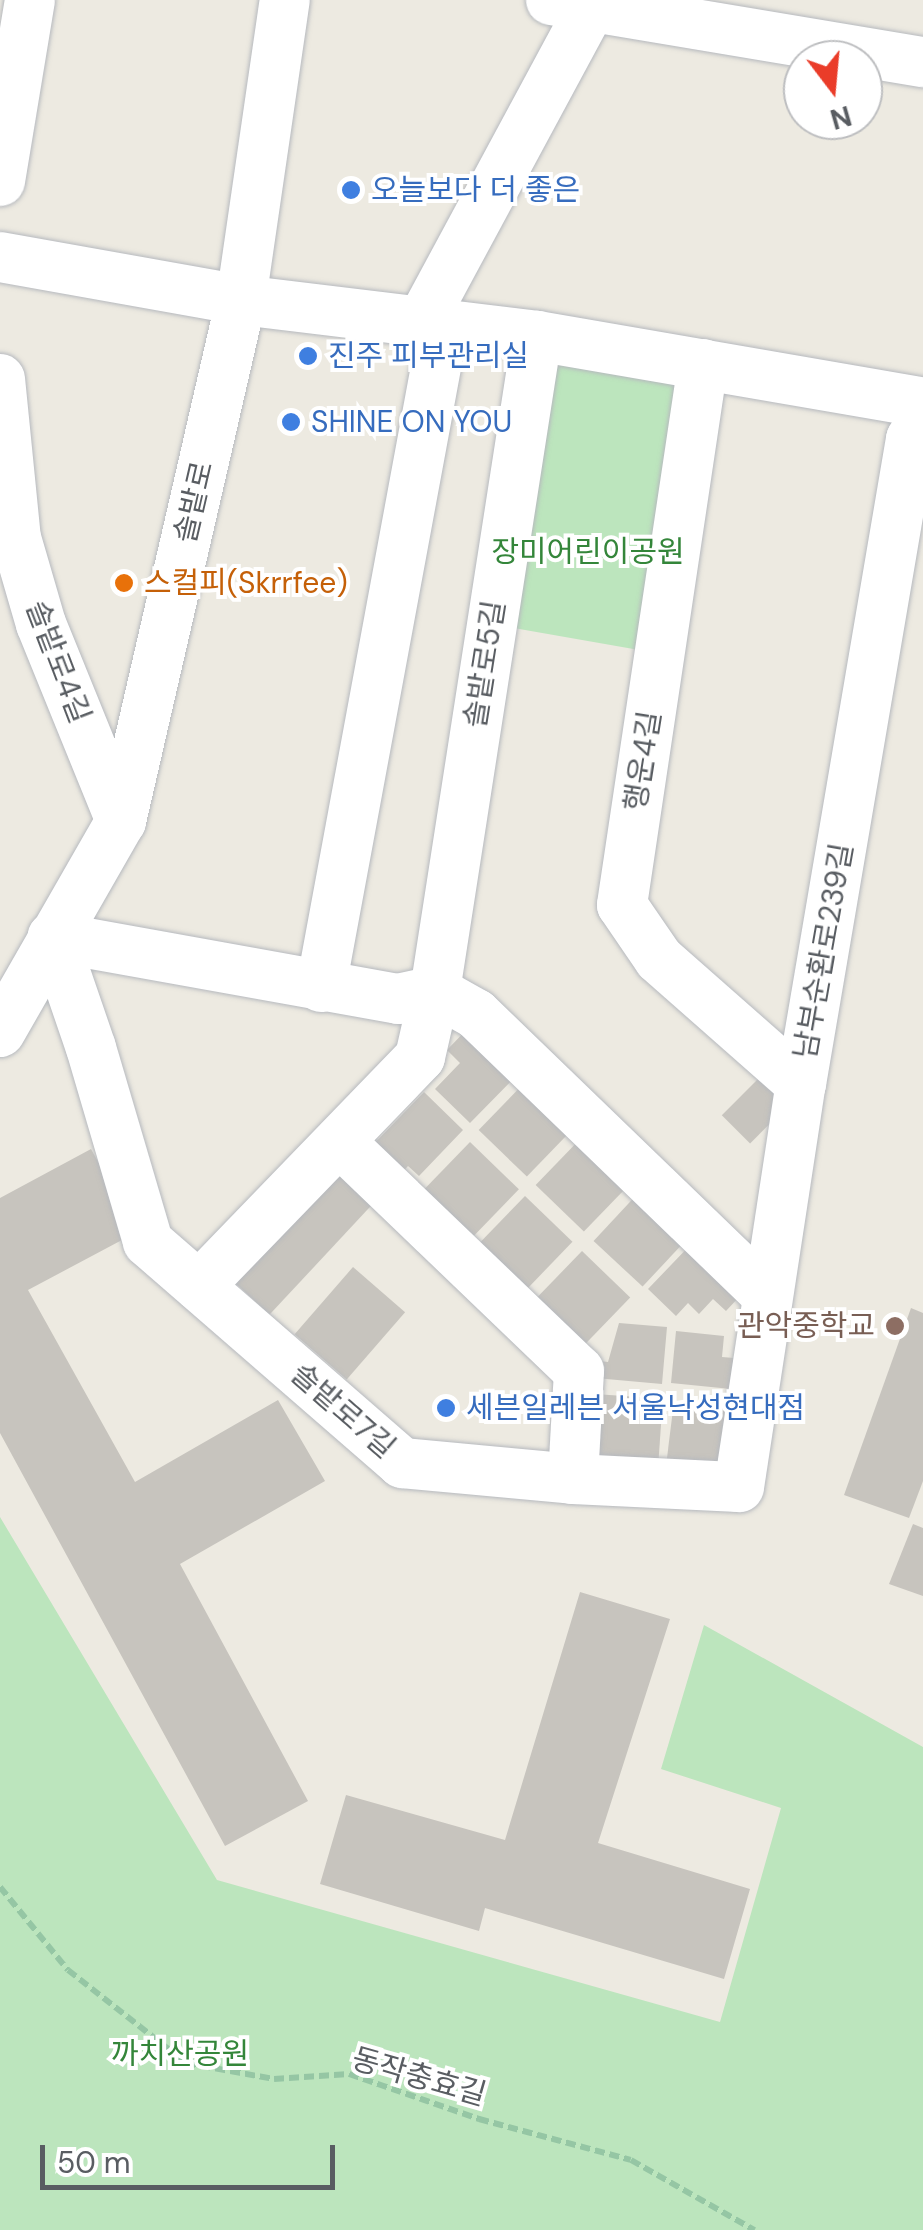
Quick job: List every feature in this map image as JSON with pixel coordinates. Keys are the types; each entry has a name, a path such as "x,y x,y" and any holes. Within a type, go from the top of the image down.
{"street":[{"path":"0,180 30,0"},
{"name":"솔밭로","path":"8,1018 121,821 241,300 285,0"},
{"path":"321,988 433,323 579,2 923,62"},
{"path":"0,257 241,300 536,336 923,404"},
{"name":"솔밭로5길","path":"435,992 536,336"},
{"name":"행운4길","path":"703,364 622,905 659,959 802,1084"},
{"name":"솔밭로4길","path":"0,378 16,538 41,624 121,821"},
{"name":"남부순환로239길","path":"739,1487 767,1295 911,439 923,419"},
{"path":"53,937 321,988 398,999 435,992 476,1014 767,1295"},
{"name":"솔밭로7길","path":"53,937 91,1048 148,1242 402,1463 573,1479 739,1487"},
{"path":"0,954 8,1018"},
{"path":"199,1286 420,1057 435,992"},
{"path":"340,1142 578,1372 573,1479"}],"path":[{"name":"동작충효길","path":"0,1886 68,1970 186,2063 274,2080 349,2074 479,2118 631,2160 754,2230"}],"green space":[{"name":"장미어린이공원","path":"544,354 690,380 642,651 496,625"},
{"name":"까치산공원","path":"0,1517 217,1880 720,2022 781,1808 661,1769 704,1625 923,1747 923,2230 0,2230"}],"building":[{"path":"471,1025 520,1072 470,1123 435,1089 460,1063 447,1050"},
{"path":"760,1077 788,1105 750,1143 722,1115"},
{"path":"528,1079 576,1126 527,1177 479,1130"},
{"path":"424,1092 463,1130 419,1176 408,1166 395,1180 366,1152"},
{"path":"585,1134 633,1181 584,1232 536,1185"},
{"path":"470,1142 519,1189 470,1240 421,1193"},
{"path":"91,1149 137,1232 28,1290 135,1482 278,1400 325,1481 180,1564 308,1801 225,1846 0,1433 0,1198"},
{"path":"339,1161 378,1198 269,1315 230,1278"},
{"path":"642,1189 691,1235 643,1287 594,1241"},
{"path":"525,1196 572,1242 523,1293 476,1247"},
{"path":"695,1240 740,1296 726,1311 713,1299 699,1314 688,1303 676,1316 648,1289"},
{"path":"582,1251 630,1298 580,1349 532,1303"},
{"path":"353,1267 405,1312 347,1379 295,1334"},
{"path":"911,1308 923,1313 923,1481 909,1518 844,1495"},
{"path":"619,1323 667,1327 662,1384 595,1378 600,1361 608,1362"},
{"path":"676,1331 724,1336 722,1357 734,1358 731,1389 671,1383"},
{"path":"595,1394 663,1399 658,1468 590,1463"},
{"path":"674,1401 729,1408 721,1471 666,1465"},
{"path":"913,1524 923,1528 923,1596 889,1584"},
{"path":"580,1592 670,1619 598,1843 750,1889 724,1979 485,1908 479,1931 320,1884 346,1795 505,1840"}],"place":[{"name":"오늘보다 더 좋은","path":"351,190"},
{"name":"진주 피부관리실","path":"308,356"},
{"name":"SHINE ON YOU","path":"291,422"},
{"name":"스컬피(Skrrfee)","path":"124,583"},
{"name":"관악중학교","path":"895,1326"},
{"name":"세븐일레븐 서울낙성현대점","path":"446,1408"}]}
